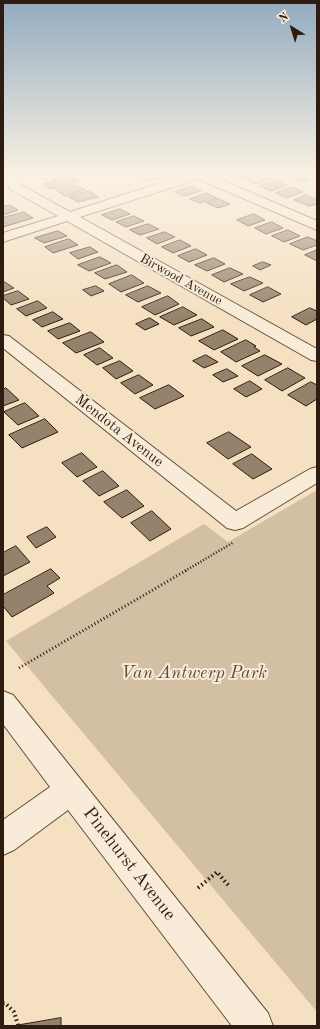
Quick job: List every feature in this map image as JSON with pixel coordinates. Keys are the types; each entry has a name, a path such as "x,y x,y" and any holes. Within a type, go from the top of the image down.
{"street":[{"path":"3,238 52,222"},
{"name":"Birwood Avenue","path":"77,222 317,356"},
{"name":"Mendota Avenue","path":"3,340 235,532"},
{"path":"235,532 317,474"},
{"name":"Pinehurst Avenue","path":"3,702 255,1026"},
{"path":"3,839 71,790"}],"path":[{"path":"19,668 235,532"},
{"path":"198,888 217,872 229,886"},
{"path":"3,1003 5,1003 14,1012 18,1025"}],"green space":[{"name":"Van Antwerp Park","path":"317,490 317,1012 6,641 204,524 228,542"}],"building":[{"path":"3,222 20,222 3,227"},
{"path":"116,222 141,222 126,227"},
{"path":"241,222 259,222 248,226"},
{"path":"272,222 283,228 266,234 255,228"},
{"path":"148,224 159,229 140,235 130,230"},
{"path":"288,230 300,236 284,242 272,236"},
{"path":"58,231 67,236 44,243 35,238"},
{"path":"165,232 175,237 157,244 147,238"},
{"path":"308,237 317,241 317,245 303,250 290,244"},
{"path":"69,239 78,245 53,253 45,247"},
{"path":"180,240 191,246 173,253 162,247"},
{"path":"90,247 98,252 78,259 70,253"},
{"path":"196,249 207,255 189,262 178,256"},
{"path":"317,250 317,261 305,255"},
{"path":"100,257 111,263 89,271 78,265"},
{"path":"214,258 225,264 207,271 195,265"},
{"path":"263,262 271,265 260,270 253,266"},
{"path":"117,265 127,272 105,279 95,273"},
{"path":"230,268 243,274 224,282 212,275"},
{"path":"132,275 144,283 121,292 109,284"},
{"path":"250,277 263,283 244,291 231,284"},
{"path":"3,281 14,288 3,292"},
{"path":"96,286 104,291 91,296 83,290"},
{"path":"148,286 161,293 138,302 126,295"},
{"path":"268,287 281,294 263,302 250,295"},
{"path":"18,291 29,299 11,305 3,298 3,296"},
{"path":"168,296 179,304 155,315 142,307"},
{"path":"38,301 47,308 26,316 17,309"},
{"path":"183,307 197,315 174,325 160,317"},
{"path":"310,308 317,311 317,319 306,325 292,317"},
{"path":"53,312 63,319 42,327 33,320"},
{"path":"150,318 159,324 145,330 136,324"},
{"path":"202,319 214,327 191,336 179,328"},
{"path":"70,323 80,331 58,339 48,331"},
{"path":"223,330 238,339 214,350 199,341"},
{"path":"91,332 104,342 76,353 63,343"},
{"path":"246,340 256,346 254,347 260,351 236,362 221,352"},
{"path":"100,348 113,358 97,365 84,355"},
{"path":"206,355 218,362 204,368 193,361"},
{"path":"265,355 282,364 258,376 242,366"},
{"path":"120,361 133,371 116,379 103,368"},
{"path":"288,368 305,378 282,391 265,380"},
{"path":"227,369 238,376 223,382 213,375"},
{"path":"139,375 153,385 135,394 121,383"},
{"path":"250,381 262,389 246,397 234,389"},
{"path":"311,382 317,385 317,399 306,406 288,395"},
{"path":"169,385 184,396 155,409 140,398"},
{"path":"6,388 19,400 3,406 3,390"},
{"path":"25,403 39,416 18,425 4,412"},
{"path":"45,419 58,432 22,448 9,435"},
{"path":"229,432 251,447 228,459 207,443"},
{"path":"82,453 97,467 77,477 62,463"},
{"path":"252,454 272,469 253,479 233,464"},
{"path":"103,471 119,486 99,496 83,481"},
{"path":"127,490 144,506 122,518 104,502"},
{"path":"152,511 171,529 150,541 131,523"},
{"path":"47,527 56,537 36,548 27,537"},
{"path":"16,546 30,562 3,576 3,553"},
{"path":"51,569 60,578 47,586 54,593 12,617 3,606 3,595"},
{"path":"61,1018 61,1026 13,1026 18,1025"}]}
